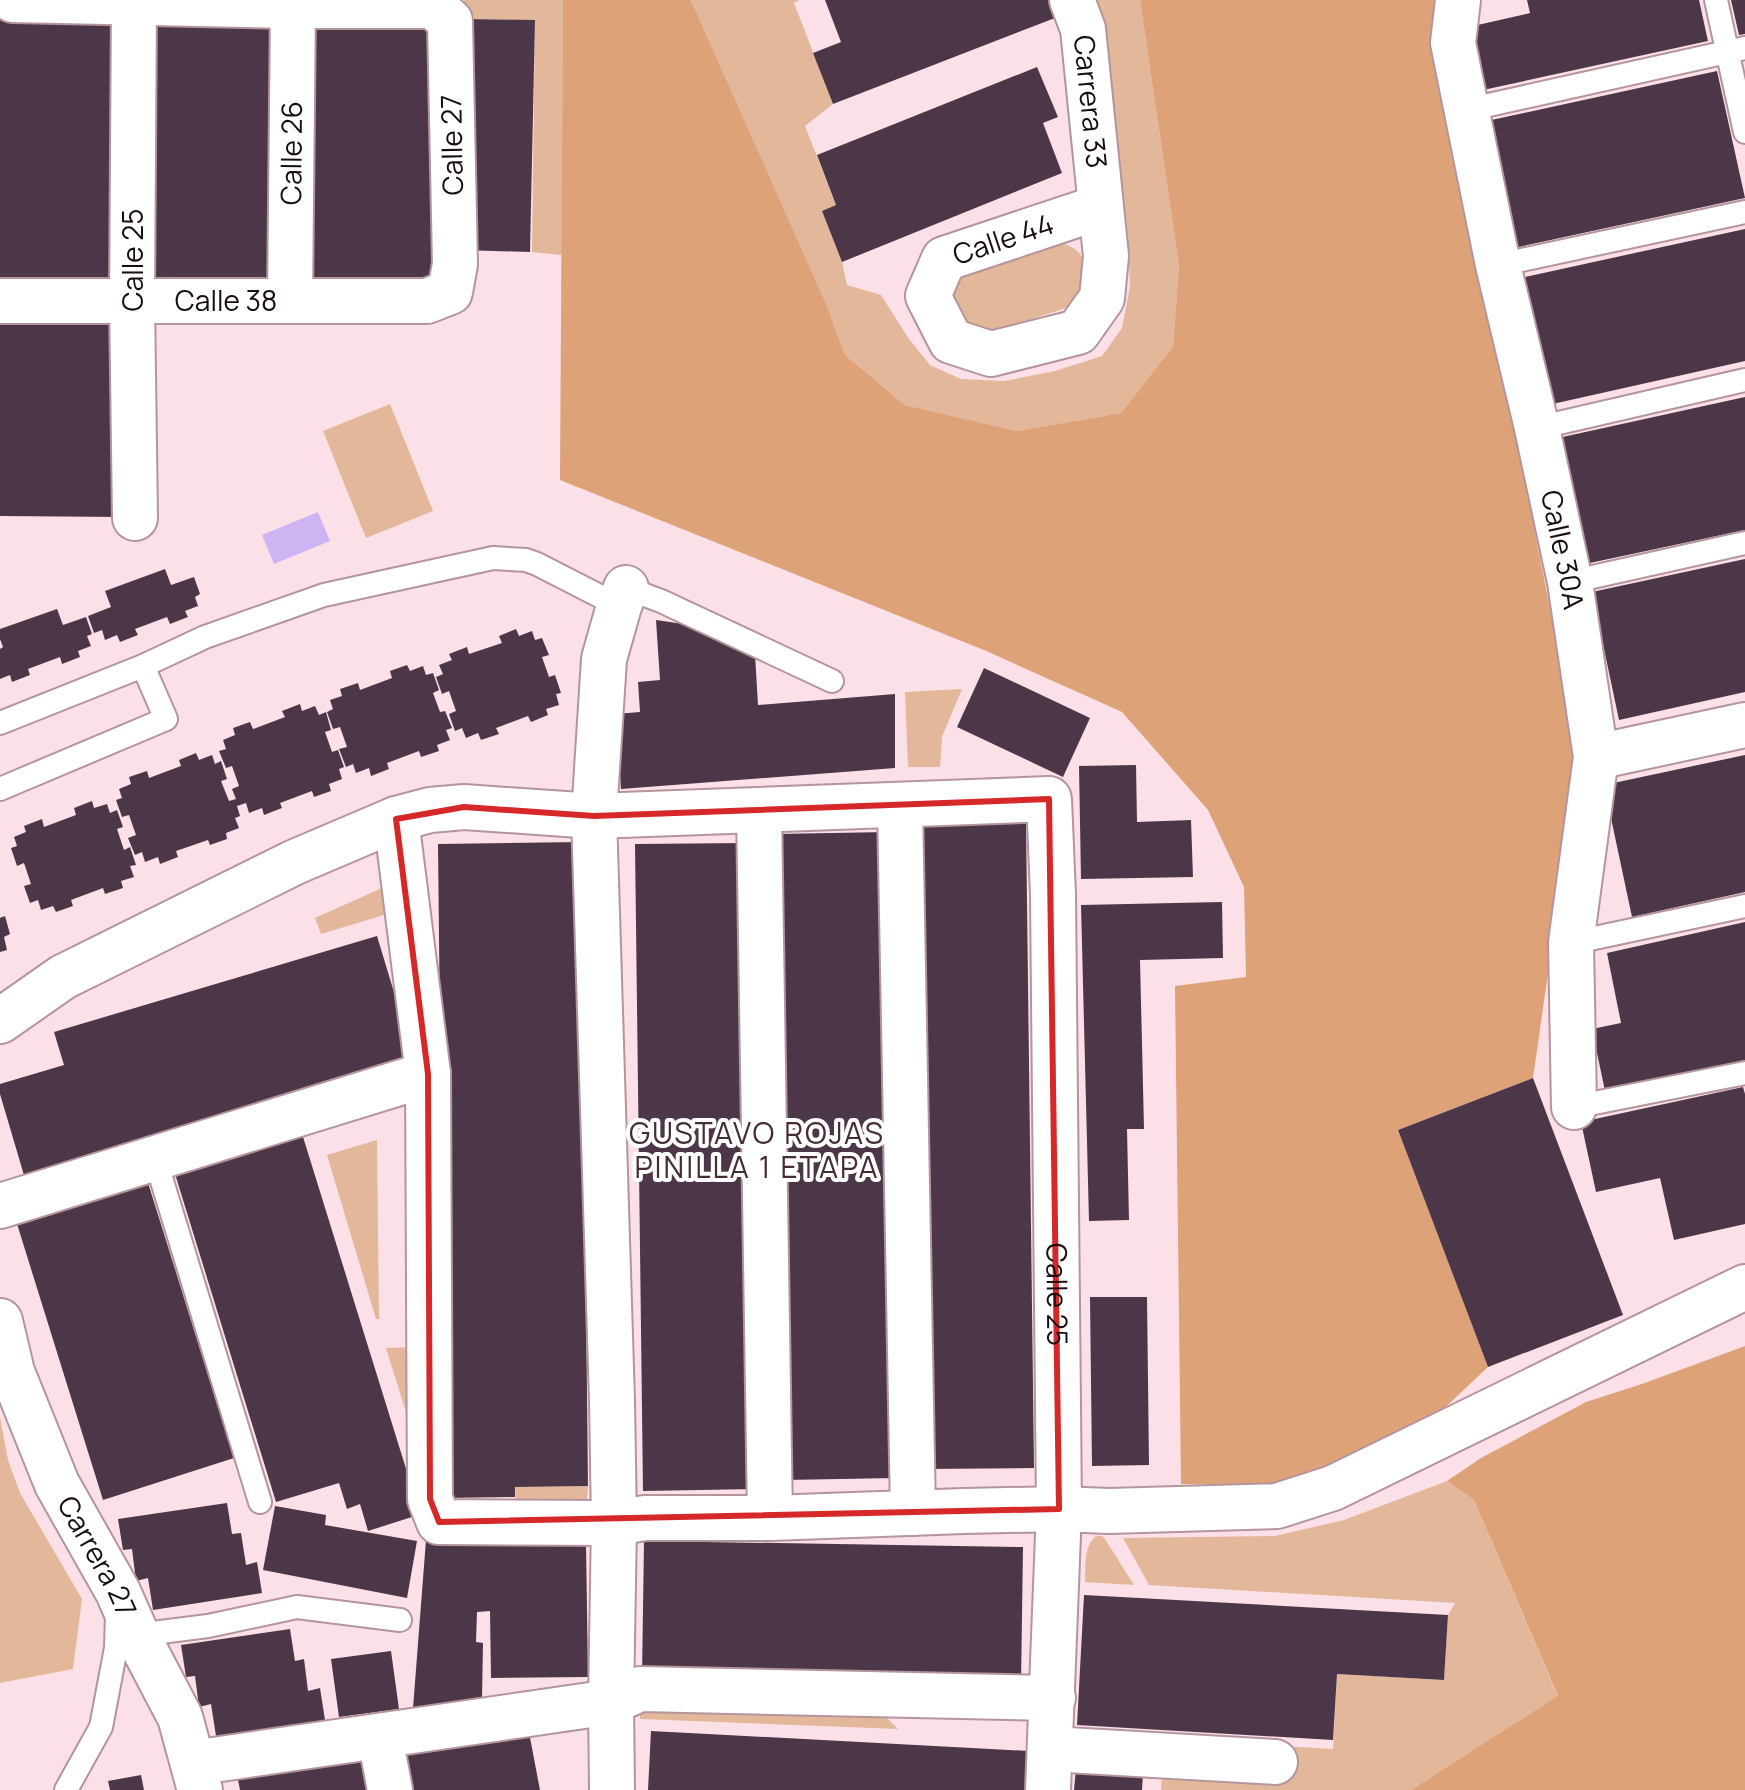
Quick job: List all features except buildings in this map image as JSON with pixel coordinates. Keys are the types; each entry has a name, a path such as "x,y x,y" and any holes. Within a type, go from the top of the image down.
{"street":[{"path":"13,0 293,6 388,2"},
{"name":"Carrera 33","path":"951,341 991,354 1078,332 1102,298 1106,256 1083,29 1072,0"},
{"name":"Calle 30A","path":"1458,0 1453,43 1498,265 1570,582 1596,757 1571,943 1574,1107"},
{"name":"Calle 27","path":"388,2 433,6 450,21 455,264 450,292"},
{"name":"Calle 25","path":"134,3 132,301 135,518"},
{"name":"Calle 26","path":"290,301 293,6"},
{"name":"Calle 44","path":"951,341 928,296 944,259 1100,207"},
{"name":"Calle 38","path":"0,301 427,301 450,292"},
{"path":"612,1790 612,1401 594,816 604,659 622,597"},
{"path":"1596,757 1745,725"},
{"name":"Calle 25","path":"900,805 1049,799 1053,895 1059,1509 1049,1770"},
{"path":"0,1021 63,977 295,862 396,819 430,810 464,807 594,816 900,805 913,1513"},
{"path":"759,810 770,1518"},
{"path":"396,819 428,1074 430,1499 439,1522 614,1523 645,1518 1277,1506 1333,1488 1745,1287"},
{"path":"0,1206 428,1074"},
{"name":"Carrera 27","path":"0,1321 12,1372 57,1484 118,1592 180,1717 196,1777"},
{"path":"196,1777 380,1737 611,1702 640,1689 1053,1698"},
{"path":"380,1737 390,1790"},
{"path":"1049,1770 1275,1762"}],"lane":[{"path":"1716,0 1736,50 1745,132"},
{"path":"1466,110 1736,50"},
{"path":"1498,265 1745,212"},
{"path":"1537,428 1745,380"},
{"path":"1570,582 1745,543"},
{"path":"0,723 143,666 205,637 324,595 493,558 526,560 622,597 661,601 832,681"},
{"path":"0,789 166,719 143,666"},
{"path":"1571,943 1745,906"},
{"path":"1574,1107 1745,1073"},
{"path":"155,1158 260,1502"},
{"path":"66,1790 101,1727 116,1648 118,1592"},
{"path":"137,1635 208,1626 297,1607 400,1620"}],"highlighted area":[{"path":"1049,799 1059,1509 439,1522 430,1499 428,1074 396,819 464,807 594,816"}],"shaded area":[{"path":"464,0 563,0 562,255 532,252 535,20 466,19"},
{"path":"563,0 691,0 828,308 845,355 905,405 1017,431 1121,413 1173,346 1179,266 1140,0 1441,0 1434,17 1579,757 1533,1078 1398,1130 1488,1367 1435,1417 1329,1466 1272,1484 1181,1484 1175,986 1246,977 1244,887 1208,810 1122,712 984,650 560,480"},
{"path":"691,0 799,0 794,3 833,104 805,126 836,205 822,211 842,262 847,285 881,295 930,365 961,379 1005,381 1055,371 1102,356 1122,328 1130,286 1127,224 1092,0 1140,0 1179,266 1173,346 1121,413 1017,431 905,405 845,355 828,308"},
{"path":"1053,241 1078,251 1084,262 1086,289 1069,307 987,332 963,322 954,298 955,287 962,273"},
{"path":"390,404 433,511 366,538 323,431"},
{"path":"318,512 330,541 274,564 262,535"},
{"path":"962,689 942,737 940,767 908,767 905,692"},
{"path":"391,884 397,911 321,934 315,918"},
{"path":"377,1140 379,1319 376,1319 327,1155"},
{"path":"1745,1346 1745,1790 1411,1790 1558,1696 1474,1500 1447,1481 1481,1458 1586,1402"},
{"path":"414,1347 411,1428 386,1348"},
{"path":"0,1417 8,1460 20,1493 82,1599 73,1669 0,1683"},
{"path":"1447,1481 1474,1500 1558,1697 1411,1790 1161,1790 1162,1768 1280,1746 1333,1749 1337,1674 1444,1680 1448,1615 1455,1603 1149,1585 1123,1538 1275,1536 1344,1520"},
{"path":"588,1486 587,1499 578,1506 516,1508 515,1487"},
{"path":"1096,1536 1105,1539 1134,1585 1085,1582 1087,1551"},
{"path":"873,1704 898,1729 640,1719 640,1710"}],"district":[{"name":"GUSTAVO ROJAS PINILLA 1 ETAPA","path":"757,1151"}]}
